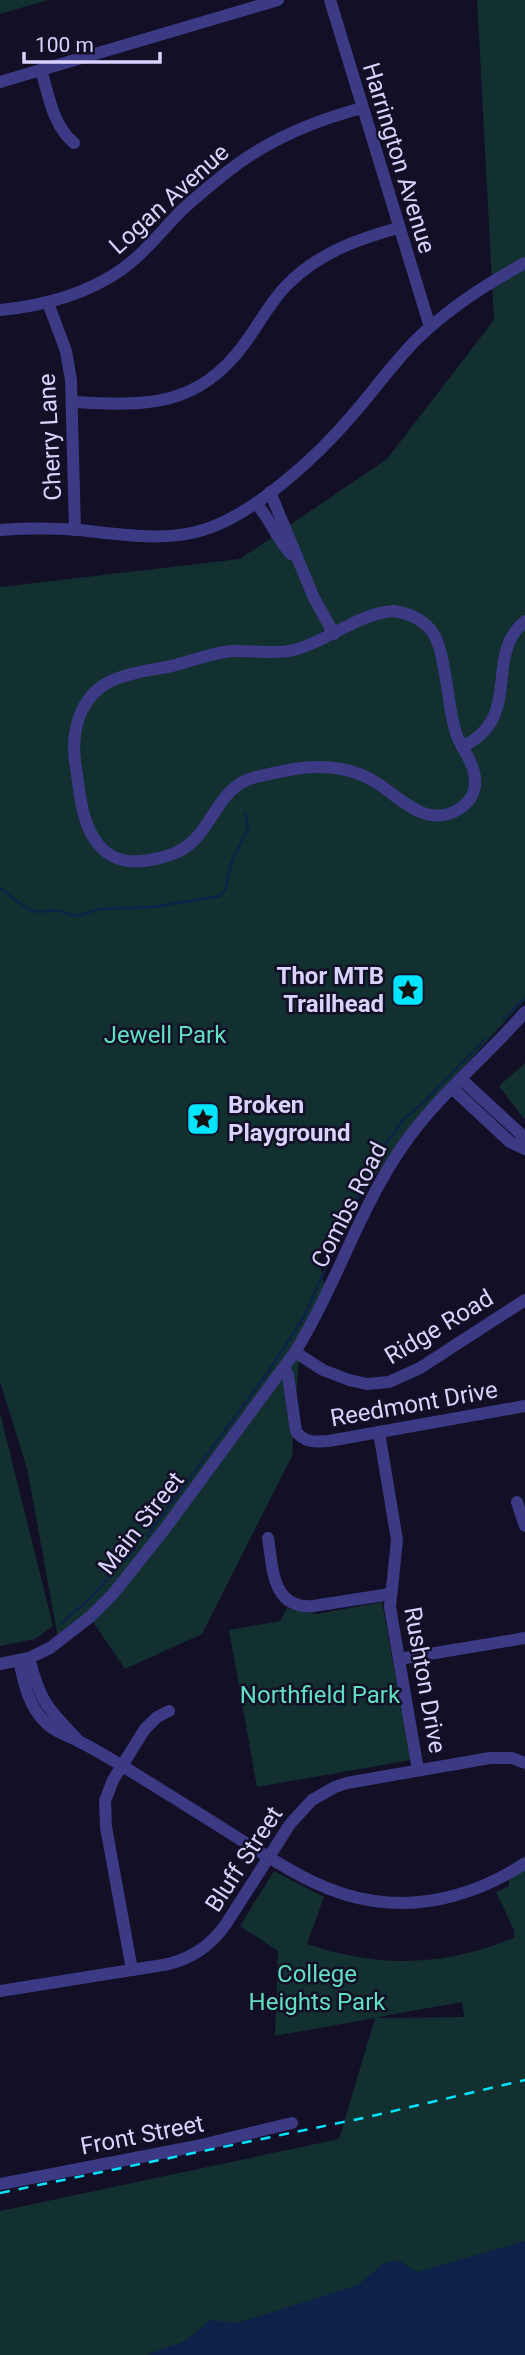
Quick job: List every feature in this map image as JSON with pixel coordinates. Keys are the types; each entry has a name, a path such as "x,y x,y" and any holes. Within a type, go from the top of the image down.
{"street":[{"path":"0,82 278,0"},
{"name":"Harrington Avenue","path":"330,0 430,327"},
{"path":"41,70 56,120 64,135 74,143"},
{"name":"Logan Avenue","path":"0,310 48,303 92,286 122,270 150,246 183,209 249,156 303,127 330,116 362,108"},
{"path":"73,402 143,404 191,390 224,369 246,343 276,297 291,281 342,246 398,228"},
{"path":"0,530 184,534 222,523 270,492 341,428 398,359 430,327 479,290 525,263"},
{"name":"Cherry Lane","path":"48,303 66,351 73,402 75,530"},
{"path":"270,492 314,598 334,634"},
{"path":"256,503 269,519 279,540 298,561"},
{"path":"386,612 403,613 428,626 438,639 452,719 474,772 475,788 462,807 441,816 420,813 379,784 360,775 340,768 317,767 253,778 238,785 226,795 192,842 175,854 152,860 127,861 101,848 86,821 74,747 78,717 97,690 122,677 211,654 236,651 281,652 334,634 386,612"},
{"path":"462,747 482,735 494,720 508,647 512,635 525,621"},
{"name":"Combs Road","path":"284,1368 317,1315 391,1164 413,1133 525,1012"},
{"path":"457,1084 525,1138"},
{"path":"457,1084 510,1142 525,1149"},
{"name":"Ridge Road","path":"295,1352 323,1370 349,1381 367,1384 389,1382 420,1368 525,1300"},
{"name":"Reedmont Drive","path":"284,1368 288,1375 294,1425 300,1436 316,1442 525,1406"},
{"name":"Main Street","path":"0,1664 24,1659 50,1648 74,1631 124,1581 284,1368"},
{"name":"Rushton Drive","path":"379,1432 397,1540 390,1594 391,1622 418,1770"},
{"path":"517,1502 525,1526"},
{"path":"268,1538 275,1581 289,1602 313,1606 390,1594"},
{"path":"398,1660 525,1637"},
{"path":"24,1659 31,1703 37,1714 59,1734 79,1741 121,1765 269,1857 333,1892 393,1903 437,1899 467,1892 503,1877 525,1863"},
{"path":"132,1970 105,1814 108,1792 121,1765 145,1729 169,1711"},
{"name":"Bluff Street","path":"0,1991 183,1960 206,1947 226,1924 302,1810 323,1793 348,1783 418,1770 500,1758 525,1763"},
{"name":"Front Street","path":"0,2184 197,2146 292,2123"}],"green space":[{"path":"0,0 48,0 0,14"},
{"name":"Jewell Park","path":"477,0 525,0 525,1000 424,1110 318,1253 326,1294 301,1329 292,1456 202,1634 125,1669 87,1613 58,1638 27,1468 0,1382 0,587 240,559 387,459 494,320"},
{"path":"525,1063 525,1120 499,1086"},
{"path":"0,1413 53,1626 35,1639 0,1646"},
{"name":"Northfield Park","path":"382,1602 411,1760 257,1787 229,1630 280,1621 287,1608 317,1614"},
{"name":"College Heights Park","path":"525,1867 525,2251 223,2355 0,2355 0,2211 339,2139 375,2018 275,2036 278,1951 240,1926 274,1871 324,1897 307,1944 360,1957 411,1961 462,1955 514,1938 514,1930 496,1892 509,1886 509,1880","holes":["462,2002 464,2017 378,2018"]}],"water":[{"path":"525,2241 525,2355 146,2355 185,2341 210,2320 237,2323 358,2285 383,2264 398,2260 417,2272"}],"waterway":[{"path":"0,888 26,908 37,912 57,910 76,916 99,909 153,907 220,896 225,890 232,861 246,833 248,825 245,813"},
{"path":"504,1019 525,998"},
{"path":"147,1536 268,1372 302,1320 379,1153 404,1119 486,1038"},
{"path":"62,1623 88,1600 136,1548"}],"railway":[{"path":"0,2193 368,2117 525,2080"}],"place":[{"name":"Thor MTB Trailhead","path":"408,990"},
{"name":"Broken Playground","path":"203,1119"}]}
